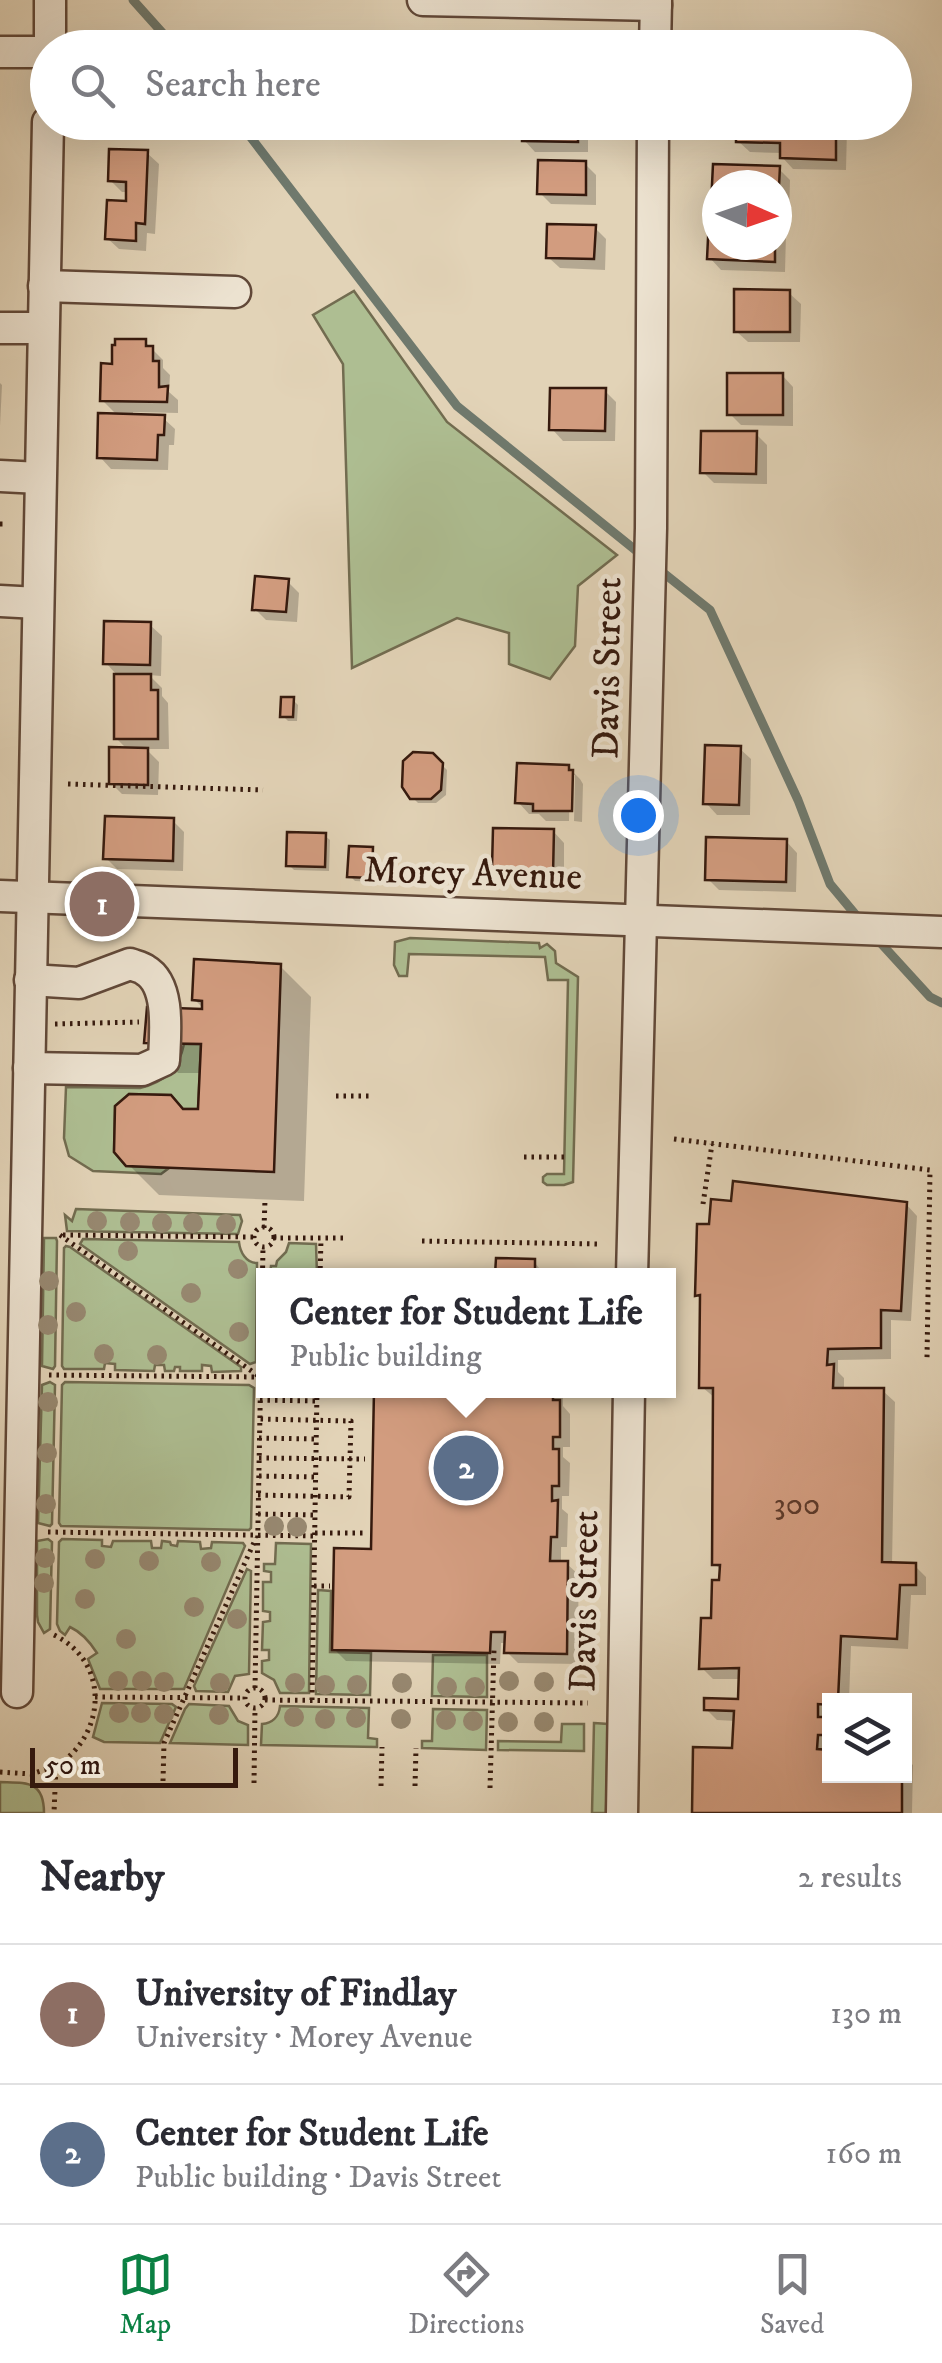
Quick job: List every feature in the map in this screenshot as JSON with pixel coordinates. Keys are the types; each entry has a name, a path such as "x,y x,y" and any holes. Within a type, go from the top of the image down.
{"street":[{"path":"422,0 656,3 655,30"},
{"path":"49,30 50,3"},
{"path":"0,52 30,51"},
{"path":"17,1692 9,1646 13,1187 29,1068 48,140"},
{"name":"Davis Street","path":"632,1268 650,604 653,140"},
{"path":"44,286 234,292"},
{"path":"0,328 43,328"},
{"path":"0,476 40,478"},
{"path":"0,601 38,602"},
{"name":"Morey Avenue","path":"0,896 942,932"},
{"path":"29,1068 142,1070 164,1060 166,1022 161,987 148,970 130,964 79,983 30,980"},
{"name":"Davis Street","path":"622,1813 629,1398"}],"path":[{"path":"68,784 263,790"},
{"path":"47,1024 166,1022"},
{"path":"336,1096 373,1096"},
{"path":"674,1139 930,1170 927,1358"},
{"path":"703,1204 712,1144"},
{"path":"524,1156 564,1157"},
{"path":"264,1228 265,1200"},
{"path":"264,1228 274,1238 269,1246 263,1247 254,1237 256,1231 264,1228"},
{"path":"254,1237 60,1235 256,1373"},
{"path":"274,1238 346,1238"},
{"path":"320,1268 321,1238"},
{"path":"422,1241 599,1244"},
{"path":"263,1247 263,1268"},
{"path":"41,1375 256,1377"},
{"path":"312,1700 317,1398"},
{"path":"255,1688 260,1400 317,1402"},
{"path":"258,1495 349,1497 351,1421 259,1419"},
{"path":"259,1438 316,1439"},
{"path":"259,1458 365,1459"},
{"path":"258,1476 316,1477"},
{"path":"258,1514 315,1515"},
{"path":"40,1532 366,1533"},
{"path":"163,1781 164,1743 258,1535"},
{"path":"314,1586 330,1586"},
{"path":"0,1772 31,1774 56,1766 83,1742 93,1718 95,1697 90,1673 80,1652 54,1635"},
{"path":"490,1788 494,1649"},
{"path":"255,1688 264,1693 265,1700 255,1708 245,1698 255,1688"},
{"path":"95,1697 245,1698"},
{"path":"265,1700 588,1704"},
{"path":"254,1782 255,1708"},
{"path":"381,1786 382,1748"},
{"path":"415,1786 416,1748"},
{"path":"54,1813 56,1766"}],"green space":[{"path":"354,291 447,422 617,555 578,586 575,646 550,679 509,664 509,633 457,618 352,668 343,364 313,315"},
{"path":"410,938 539,943 540,948 547,944 555,951 556,963 578,977 573,1182 543,1182 547,1174 564,1174 568,980 548,980 545,957 409,954 407,976 399,976 394,965 395,942"},
{"path":"184,1044 201,1044 198,1109 183,1109 171,1095 129,1094 115,1106 114,1152 126,1166 169,1168 161,1174 93,1171 69,1156 64,1138 66,1087 149,1085 164,1078 174,1067"},
{"path":"76,1209 240,1215 242,1221 238,1234 67,1231 65,1215 72,1221"},
{"path":"44,1238 57,1241 53,1369 42,1366"},
{"path":"83,1239 239,1242 244,1256 257,1263 256,1362 250,1364 80,1244"},
{"path":"289,1243 316,1244 317,1268 271,1268"},
{"path":"66,1246 241,1367 241,1371 212,1372 211,1366 202,1365 202,1371 180,1371 180,1367 175,1367 174,1371 165,1371 164,1365 155,1365 154,1371 115,1370 115,1364 105,1363 104,1369 64,1369"},
{"path":"65,1382 254,1388 251,1528 61,1526"},
{"path":"42,1385 55,1385 50,1526 38,1523"},
{"path":"62,1539 102,1540 102,1546 111,1547 113,1541 151,1541 152,1548 161,1548 162,1541 177,1546 178,1541 200,1542 201,1549 211,1548 212,1542 243,1543 184,1689 100,1689 88,1659 97,1653 78,1632 70,1627 65,1635 57,1624"},
{"path":"37,1541 52,1542 50,1629 44,1633 37,1615"},
{"path":"276,1543 311,1544 309,1693 280,1693 274,1680 262,1673 262,1661 269,1660 269,1650 262,1650 263,1622 270,1621 270,1612 263,1611 263,1582 271,1582 271,1572 264,1571 264,1564 275,1564"},
{"path":"247,1569 251,1571 249,1674 235,1676 228,1692 196,1691 194,1686"},
{"path":"318,1590 331,1591 330,1652 371,1653 370,1695 316,1694"},
{"path":"433,1655 487,1655 487,1697 432,1696"},
{"path":"102,1703 176,1707 160,1743 104,1742 93,1737"},
{"path":"189,1704 229,1706 238,1721 248,1725 248,1745 170,1743"},
{"path":"280,1706 369,1708 368,1738 377,1739 377,1747 261,1745 262,1724 274,1719"},
{"path":"433,1709 487,1710 486,1750 422,1748 422,1741 432,1741"},
{"path":"594,1723 608,1724 606,1813 592,1813"},
{"path":"562,1724 584,1724 584,1751 498,1750 498,1741 561,1742"},
{"path":"0,1782 37,1789 44,1813 0,1813"}],"building":[{"path":"578,140 578,142 522,141"},
{"path":"836,140 836,160 780,158 780,143 736,142"},
{"path":"109,149 148,150 145,224 136,223 136,241 105,239 107,200 126,201 126,182 108,181"},
{"path":"538,160 586,161 586,195 537,194"},
{"path":"713,164 780,166 780,170 713,170"},
{"path":"547,224 596,225 594,259 546,258"},
{"path":"734,289 790,290 790,332 734,332"},
{"path":"115,339 146,339 146,346 153,346 153,361 159,361 159,387 168,386 167,402 100,401 101,363 112,364"},
{"path":"727,373 783,373 783,415 727,415"},
{"path":"550,388 606,388 605,431 549,430"},
{"path":"98,413 165,415 164,435 158,435 157,460 97,458"},
{"path":"701,431 757,431 756,474 700,473"},
{"path":"255,576 289,579 286,612 252,610"},
{"path":"104,621 151,622 150,665 103,664"},
{"path":"114,674 151,674 151,690 158,690 158,739 114,739"},
{"path":"281,697 294,697 293,717 280,717"},
{"path":"705,745 741,746 739,805 703,804"},
{"path":"109,747 148,748 148,785 109,784"},
{"path":"413,752 433,753 443,763 441,790 431,799 410,799 402,787 403,761"},
{"path":"517,763 569,765 569,770 573,770 572,811 533,811 533,804 515,803"},
{"path":"105,816 174,818 173,861 103,859"},
{"path":"493,828 554,829 553,875 513,875 513,868 492,868"},
{"path":"287,832 326,833 325,867 286,866"},
{"path":"706,837 787,839 786,882 705,880"},
{"path":"349,846 373,847 372,878 347,877"},
{"path":"194,959 281,964 274,1172 126,1166 114,1152 115,1106 129,1094 171,1095 183,1109 198,1109 201,1044 144,1043 147,1007 202,1009 202,1001 192,1000"},
{"path":"733,1181 907,1202 901,1311 881,1310 881,1348 828,1349 827,1365 834,1364 833,1388 884,1388 882,1562 916,1563 916,1585 900,1585 897,1639 841,1636 838,1693 822,1693 818,1717 822,1717 822,1735 818,1735 817,1749 822,1749 822,1783 902,1783 902,1813 692,1813 693,1747 732,1748 734,1711 704,1710 704,1698 738,1699 739,1668 699,1669 701,1618 711,1618 712,1580 719,1580 720,1565 712,1565 713,1388 699,1388 697,1224 709,1224 711,1199 731,1201"},
{"path":"496,1258 535,1259 535,1268 495,1268"},
{"path":"374,1398 560,1400 560,1437 553,1437 553,1449 559,1449 559,1486 552,1486 552,1501 558,1500 557,1537 551,1537 550,1561 568,1561 567,1654 504,1653 505,1632 491,1632 490,1653 332,1650 334,1548 371,1549"}],"waterway":[{"path":"133,0 160,30"},
{"path":"253,140 457,406 644,557"},
{"path":"656,567 710,610 798,800 830,884 860,920"},
{"path":"877,939 930,997 942,1003"}],"place":[{"name":"University of Findlay","path":"102,904"},
{"name":"Center for Student Life","path":"466,1468"}]}
